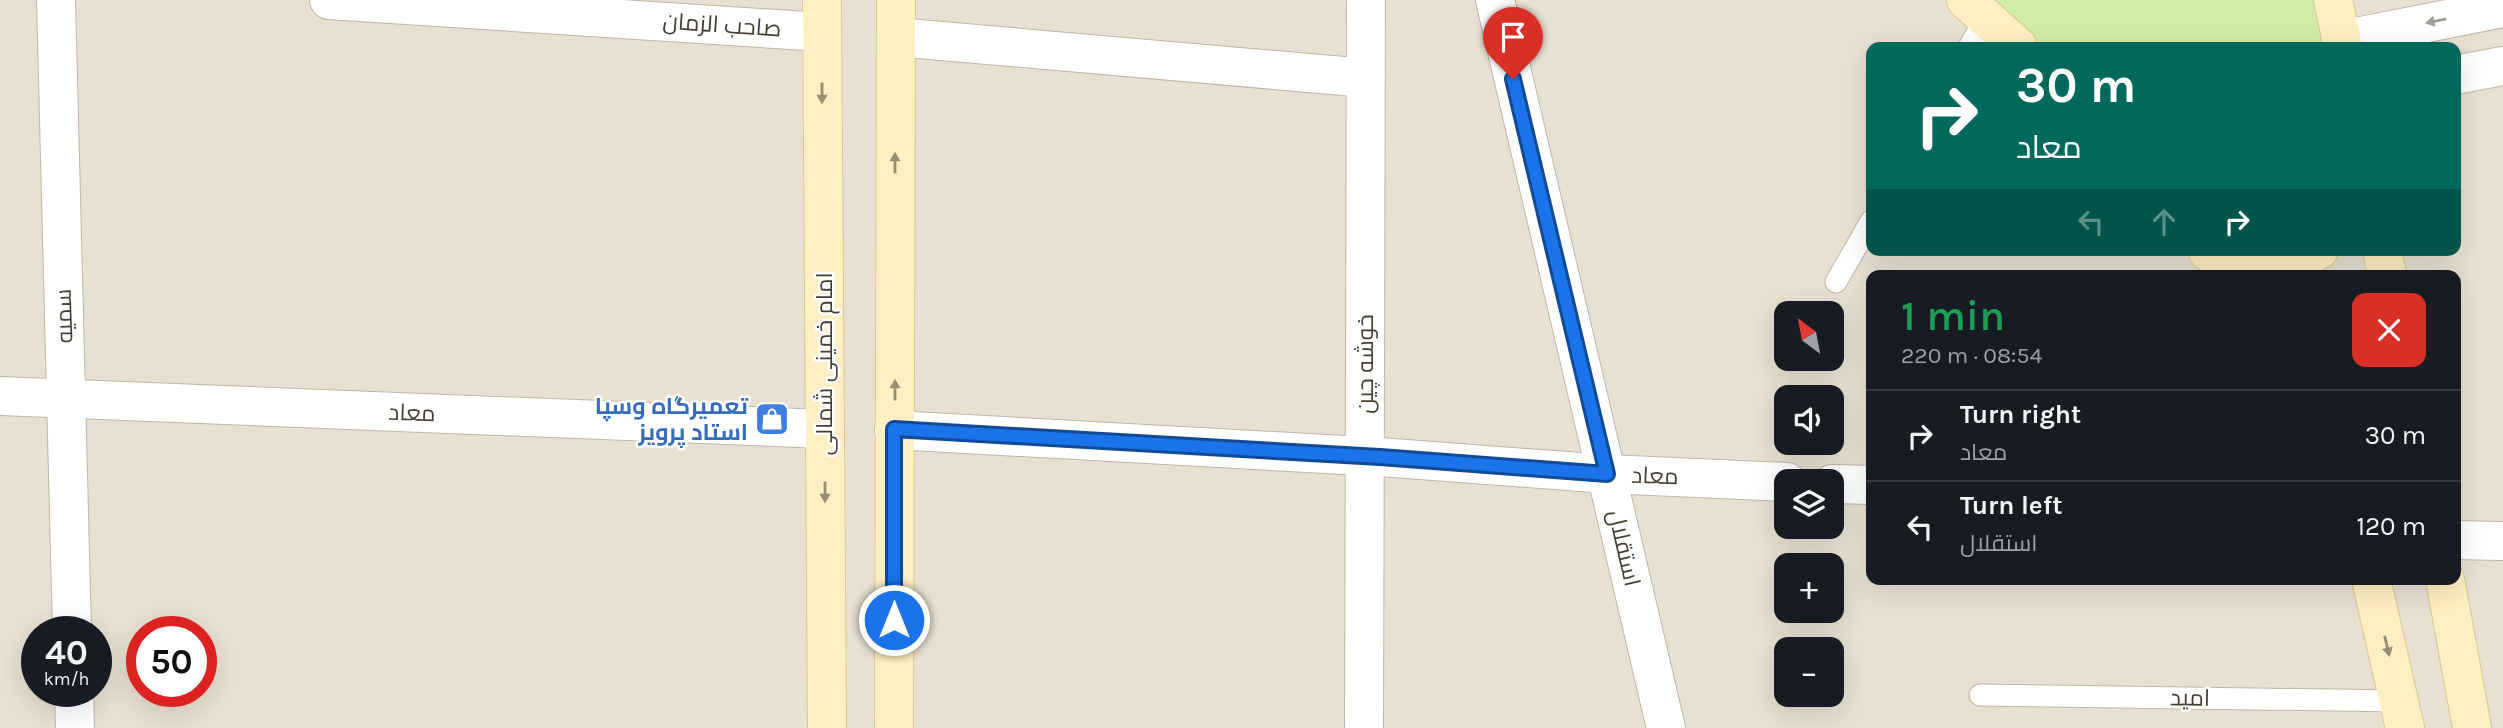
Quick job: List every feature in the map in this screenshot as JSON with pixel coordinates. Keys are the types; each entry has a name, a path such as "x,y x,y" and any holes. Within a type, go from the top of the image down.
{"main road":[{"path":"2333,0 2342,42"},
{"name":"امام خمینی شمالی","path":"822,16 827,728"},
{"path":"1969,17 2010,42"},
{"path":"894,728 895,18"},
{"path":"2212,259 2245,267 2273,268 2304,256"},
{"path":"2372,585 2402,715"},
{"path":"2446,585 2472,728"}],"street":[{"name":"سمیه","path":"56,0 72,616"},
{"name":"صاحب الزمان","path":"330,0 822,16"},
{"name":"خوشه چین","path":"1364,728 1366,0"},
{"name":"استقلال","path":"1495,0 1666,728"},
{"path":"2347,42 2503,8"},
{"path":"895,18 1366,78"},
{"path":"2461,74 2503,66"},
{"name":"معاد","path":"0,396 825,429"},
{"name":"معاد","path":"894,429 1607,474 1774,481"},
{"path":"1844,484 1866,485"},
{"path":"2461,540 2503,541"},
{"path":"74,707 75,728"}],"lane":[{"path":"1836,282 1866,230"},
{"name":"امید","path":"1980,695 2402,715"}],"shaded area":[{"path":"0,0 2503,0 2503,728 0,728"}],"green space":[{"path":"1992,0 2314,0 2323,42 2038,42"}],"place":[{"name":"تعمیرگاه وسپا استاد پرویز","path":"772,419"}],"route":[{"path":"894,620 894,429 1380,457 1607,474 1513,79"}]}
